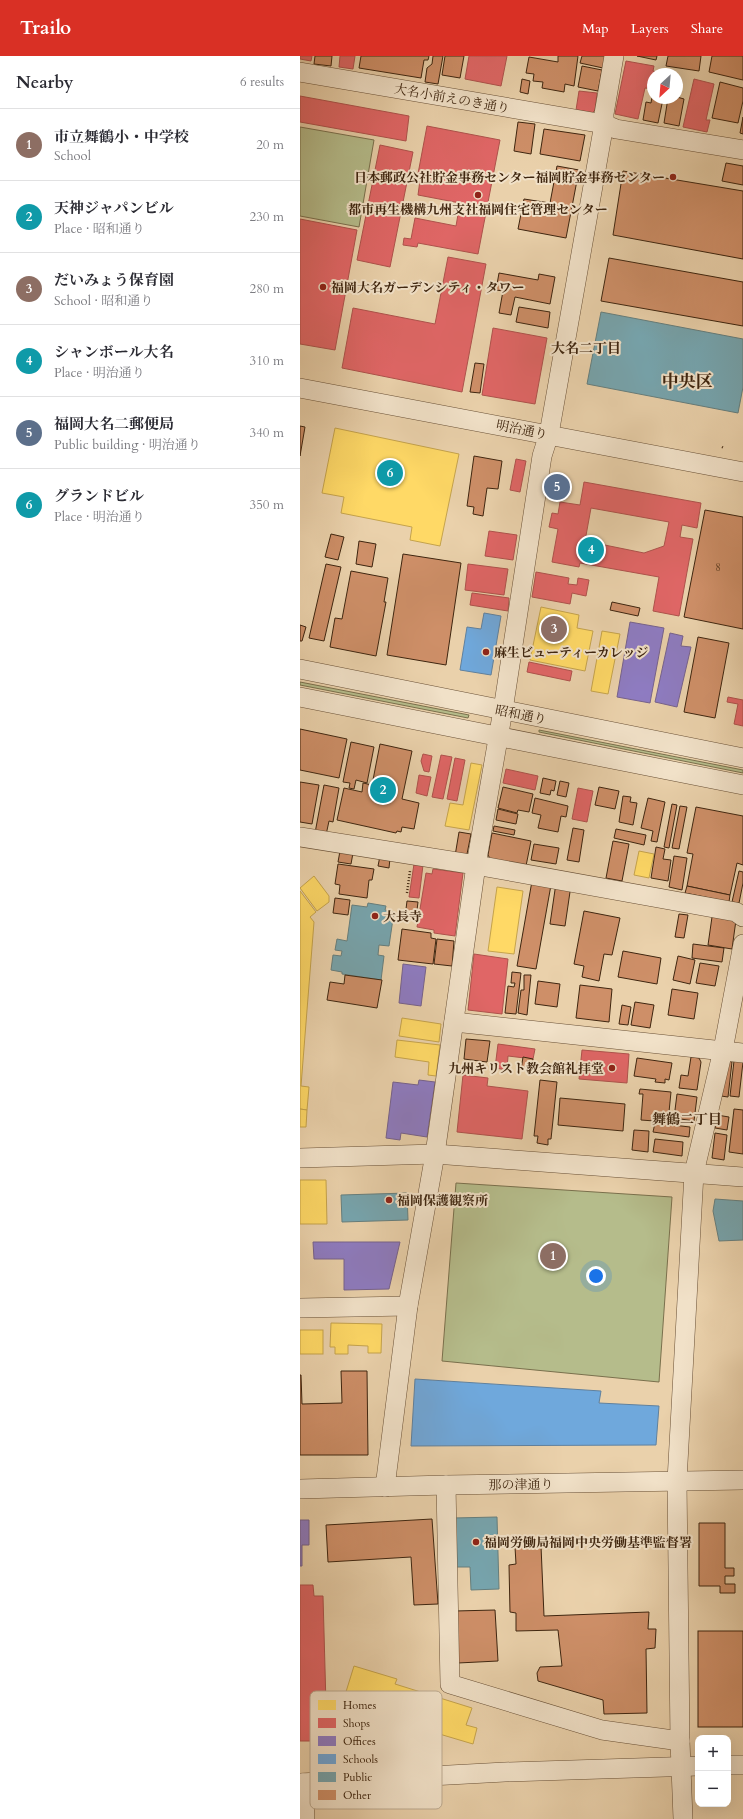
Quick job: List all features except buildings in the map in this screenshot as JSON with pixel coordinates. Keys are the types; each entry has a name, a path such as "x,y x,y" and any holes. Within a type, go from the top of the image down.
{"street":[{"path":"385,1487 408,1306 435,1154 476,865 504,710 542,456 550,434 604,124 604,114 614,56"},
{"name":"大名小前えのき通り","path":"300,72 604,124 616,129 743,150"},
{"name":"明治通り","path":"300,388 550,434 743,472"},
{"name":"昭和通り","path":"300,669 743,758"},
{"name":"昭和通り","path":"300,697 743,785"},
{"path":"300,837 476,865 736,912 743,917"},
{"path":"683,1819 690,1766 680,1741 677,1482 694,1173 723,1050 743,944"},
{"path":"454,1022 743,1053"},
{"path":"300,1158 435,1154 743,1177"},
{"path":"300,1308 408,1306"},
{"name":"那の津通り","path":"300,1489 743,1480"},
{"path":"446,1485 450,1684 602,1730 680,1741"},
{"path":"731,1765 743,1765"},
{"path":"442,1775 690,1766"},
{"path":"301,1783 305,1819"}],"path":[{"path":"407,893 412,855"}],"green space":[{"path":"300,127 374,140 359,227 300,216"},
{"path":"300,682 469,715 468,718 300,685"},
{"path":"539,730 743,770 743,773 539,732"},
{"path":"456,1183 672,1197 659,1382 442,1361"}],"place":[{"name":"日本郵政公社貯金事務センター福岡貯金事務センター","path":"673,177"},
{"name":"都市再生機構九州支社福岡住宅管理センター","path":"478,195"},
{"name":"福岡大名ガーデンシティ・タワー","path":"323,287"},
{"name":"グランドビル","path":"390,473"},
{"name":"福岡大名二郵便局","path":"557,487"},
{"name":"シャンボール大名","path":"591,550"},
{"name":"だいみょう保育園","path":"554,629"},
{"name":"麻生ビューティーカレッジ","path":"486,652"},
{"name":"天神ジャパンビル","path":"383,790"},
{"name":"大長寺","path":"375,916"},
{"name":"九州キリスト教会館礼拝堂","path":"612,1068"},
{"name":"福岡保護観察所","path":"389,1200"},
{"name":"市立舞鶴小・中学校","path":"553,1256"},
{"name":"福岡労働局福岡中央労働基準監督署","path":"476,1542"}],"district":[{"name":"大名二丁目","path":"586,348"},
{"name":"中央区","path":"687,381"},
{"name":"舞鶴二丁目","path":"687,1119"}]}
